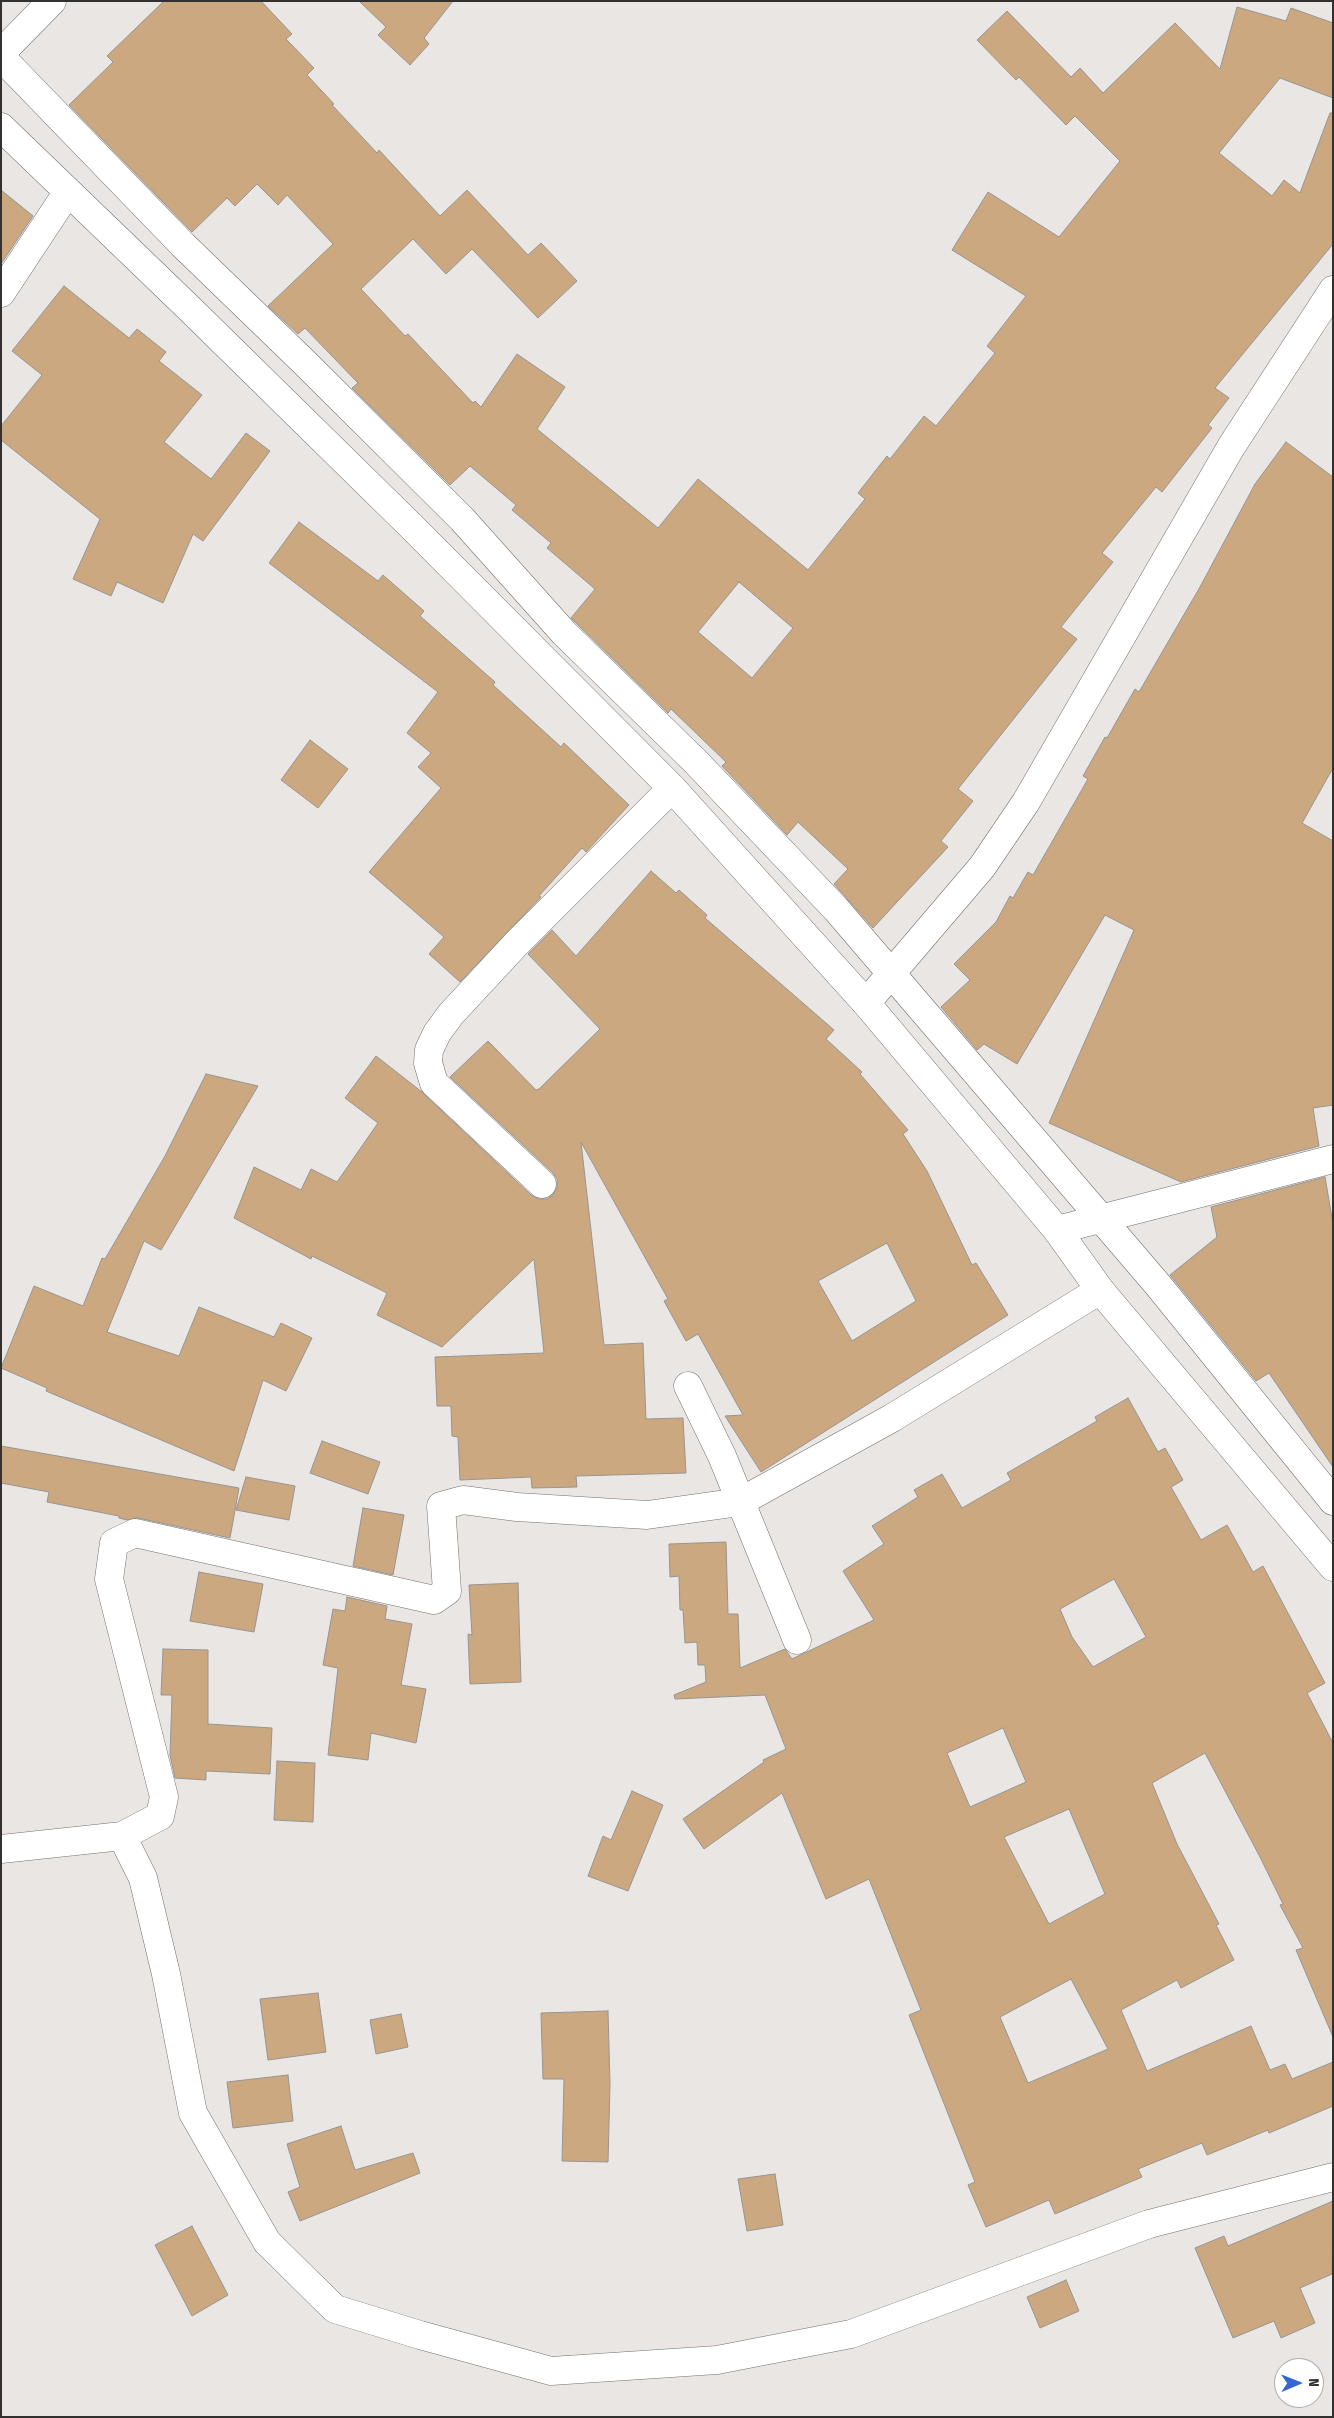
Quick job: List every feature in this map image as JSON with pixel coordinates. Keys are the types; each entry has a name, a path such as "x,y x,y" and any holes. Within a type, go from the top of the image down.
{"street":[{"path":"52,1 1,55 183,245 299,356 462,519 564,633 696,762 836,909 891,972 931,1022 1102,1218 1333,1501"},
{"path":"1,127 410,525 672,788 866,1003 1057,1230 1100,1290 1333,1567"},
{"path":"1,293 67,193"},
{"path":"156,276 183,245"},
{"path":"866,1003 982,867 1026,802 1231,446 1333,290"},
{"path":"542,1184 434,1083 428,1063 429,1050 437,1033 458,1007 523,938 672,788"},
{"path":"1057,1230 1333,1158"},
{"path":"1,1849 122,1836 160,1816 164,1797 109,1579 114,1543 135,1534 434,1600 447,1591 441,1506 463,1500 526,1508 647,1514 740,1502 892,1418 1100,1290"},
{"path":"688,1386 722,1456 797,1640"},
{"path":"122,1836 143,1878 166,1974 193,2113 267,2242 335,2310 420,2335 551,2371 717,2360 851,2334 1149,2224 1333,2177"}],"building":[{"path":"164,1 261,1 292,34 286,39 314,68 307,75 377,153 379,150 440,216 467,190 528,255 541,243 577,281 538,318 472,249 446,274 413,239 361,289 405,336 408,334 473,403 475,401 481,407 517,354 565,387 537,429 658,528 698,479 808,570 865,499 858,493 887,456 890,459 924,416 936,426 995,353 987,346 1026,296 952,250 988,192 1059,237 1120,161 1075,116 1066,125 1019,77 1016,80 977,40 1007,11 1071,77 1080,68 1103,93 1175,23 1220,69 1237,7 1286,21 1291,8 1333,23 1333,98 1280,78 1219,153 1272,196 1284,180 1300,193 1330,113 1333,113 1333,244 1215,388 1229,398 1208,425 1212,428 1162,492 1156,487 1102,553 1113,562 1061,627 1077,639 958,789 973,801 941,841 948,847 873,928 834,884 848,869 798,822 787,835 722,766 726,762 671,709 668,713 571,618 595,589 547,548 551,543 512,510 516,505 470,466 450,485 352,388 358,383 305,328 298,334 268,306 333,244 287,195 278,205 257,184 235,206 227,198 192,232 69,105 113,62 107,56","holes":["739,582 793,628 752,678 698,632"]},
{"path":"359,1 453,1 424,38 429,44 410,65 378,35 386,27"},
{"path":"1,190 33,216 1,264"},
{"path":"64,286 129,338 137,329 166,352 159,361 202,395 164,442 211,479 246,433 270,451 203,541 193,534 163,603 117,582 111,596 73,579 100,519 1,440 1,426 42,375 12,351"},
{"path":"1286,442 1333,477 1333,768 1302,823 1333,841 1333,1105 1313,1108 1319,1146 1181,1182 1049,1123 1134,930 1105,915 1017,1064 984,1044 977,1050 941,1007 970,980 954,964 996,922 1010,896 1013,898 1028,872 1033,875 1088,779 1083,776 1105,737 1107,738 1135,689 1139,692 1200,587 1255,484"},
{"path":"299,522 378,581 383,575 424,611 420,616 495,682 493,685 561,747 564,743 629,805 586,852 582,848 539,896 541,897 460,982 429,954 444,937 369,872 441,788 418,767 431,753 407,733 438,692 269,563"},
{"path":"310,740 348,769 318,808 281,780"},
{"path":"651,871 676,893 679,890 707,915 705,918 834,1030 826,1039 862,1072 860,1074 908,1130 903,1134 927,1171 972,1265 976,1263 1008,1315 761,1472 725,1416 743,1415 698,1334 686,1341 664,1301 668,1299 581,1142 604,1345 643,1343 646,1419 683,1418 686,1473 576,1476 577,1487 532,1488 531,1477 460,1480 458,1437 452,1436 451,1406 437,1406 435,1357 544,1353 534,1259 442,1347 377,1315 387,1293 312,1256 311,1259 234,1218 254,1167 301,1190 311,1169 337,1182 378,1123 345,1098 376,1056 422,1092 531,1195 539,1199 547,1199 553,1195 557,1187 557,1179 553,1173 450,1077 488,1041 536,1090 539,1089 600,1029 528,954 552,930 576,956","holes":["887,1243 916,1301 852,1341 818,1281"]},
{"path":"206,1074 258,1086 161,1250 144,1241 107,1332 179,1356 199,1307 274,1337 281,1323 312,1338 286,1391 263,1380 234,1471 46,1391 47,1388 1,1368 34,1286 83,1306 102,1258 105,1259 165,1156"},
{"path":"1325,1177 1333,1224 1333,1467 1269,1373 1256,1381 1170,1275 1217,1237 1211,1207"},
{"path":"1128,1398 1158,1452 1165,1448 1183,1480 1171,1487 1201,1540 1227,1525 1253,1572 1263,1566 1325,1683 1307,1693 1333,1743 1333,2037 1296,1950 1303,1948 1280,1905 1283,1904 1260,1857 1205,1753 1152,1783 1177,1844 1219,1924 1216,1925 1234,1960 1181,1988 1177,1980 1121,2010 1147,2071 1251,2026 1270,2070 1285,2064 1292,2079 1333,2062 1333,2106 1269,2133 1268,2130 1207,2155 1202,2143 1138,2169 1142,2177 1055,2214 1049,2200 986,2227 968,2185 975,2182 909,2015 921,2010 869,1879 826,1899 782,1793 704,1849 683,1819 764,1762 763,1760 786,1749 765,1695 675,1699 674,1695 706,1682 705,1665 698,1665 697,1642 685,1643 683,1610 680,1610 679,1576 670,1577 669,1544 726,1542 728,1614 738,1614 740,1668 785,1649 792,1659 874,1620 843,1571 884,1544 872,1526 918,1497 914,1490 942,1474 962,1508 1011,1480 1007,1473 1097,1421 1095,1417","holes":["1114,1579 1146,1637 1093,1667 1072,1637 1060,1609","1003,1728 1026,1782 970,1807 947,1753","1069,1809 1105,1894 1049,1924 1004,1837","1071,1979 1108,2049 1028,2083 1000,2017"]},
{"path":"322,1441 380,1462 368,1494 310,1473"},
{"path":"1,1446 239,1488 230,1538 138,1518 127,1520 119,1518 119,1516 47,1502 49,1492 1,1483"},
{"path":"246,1477 295,1486 289,1520 236,1510"},
{"path":"363,1508 404,1515 393,1575 353,1566"},
{"path":"199,1572 263,1584 254,1632 190,1621"},
{"path":"518,1583 521,1682 470,1684 468,1634 472,1635 469,1585"},
{"path":"347,1597 387,1606 385,1619 412,1624 401,1685 426,1689 416,1743 371,1733 368,1760 328,1755 338,1668 323,1665 333,1609 345,1611"},
{"path":"163,1649 208,1650 208,1724 272,1728 270,1774 206,1771 206,1780 175,1778 170,1755 172,1695 161,1695"},
{"path":"277,1761 315,1763 313,1822 274,1820"},
{"path":"632,1791 663,1805 628,1891 588,1876 603,1836 611,1840"},
{"path":"318,1993 326,2052 268,2060 260,1999"},
{"path":"608,2011 610,2084 608,2162 562,2161 564,2079 543,2079 541,2013"},
{"path":"401,2014 408,2047 376,2054 370,2020"},
{"path":"288,2075 293,2121 233,2128 227,2082"},
{"path":"341,2126 355,2170 413,2153 420,2173 300,2221 288,2192 300,2187 287,2144"},
{"path":"775,2174 783,2225 747,2231 738,2179"},
{"path":"1333,2201 1332,2274 1300,2288 1315,2323 1281,2338 1274,2321 1233,2338 1195,2248 1224,2236 1228,2246"},
{"path":"192,2226 228,2295 192,2316 155,2245"},
{"path":"1066,2280 1079,2311 1040,2328 1027,2297"}]}
